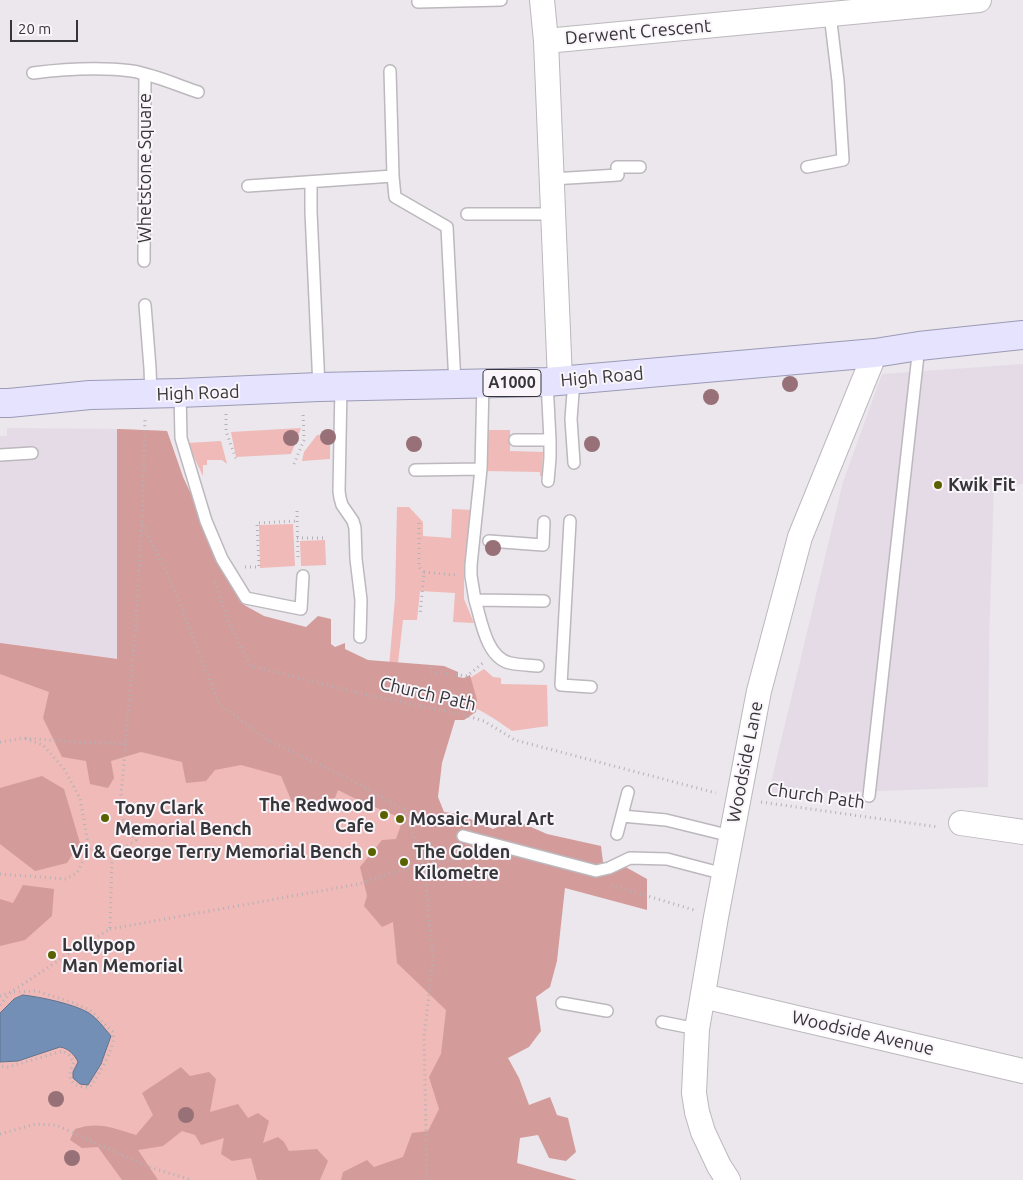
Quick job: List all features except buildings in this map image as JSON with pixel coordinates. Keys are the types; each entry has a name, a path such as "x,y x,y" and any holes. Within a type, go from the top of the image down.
{"main road":[{"name":"High Road","path":"0,403 90,395 148,395 321,387 561,381 875,353 919,346 1023,335"}],"street":[{"path":"542,0 546,41"},
{"name":"Derwent Crescent","path":"561,381 546,41 979,0"},
{"name":"Woodside Lane","path":"728,1180 719,1166 703,1132 694,1093 697,1029 716,917 759,691 800,537 875,353"},
{"path":"951,825 1023,832"},
{"name":"Woodside Avenue","path":"703,996 1023,1071"}],"lane":[{"path":"418,0 418,2 501,0"},
{"path":"807,166 843,160 838,81 830,14"},
{"path":"33,72 104,69 133,72 145,74 198,92"},
{"path":"390,71 395,197 447,227 455,384"},
{"name":"Whetstone Square","path":"144,261 145,74"},
{"path":"552,179 618,175 617,167 640,167"},
{"path":"248,186 394,176"},
{"path":"311,182 321,387 340,498 355,528 356,560 361,600 360,637"},
{"path":"467,214 553,214"},
{"path":"144,305 150,368 148,395"},
{"path":"869,796 919,346"},
{"path":"548,481 550,440 561,381"},
{"path":"561,381 571,420 574,463"},
{"path":"483,383 481,469 471,565 475,600 487,640 494,654 508,663 538,666"},
{"path":"180,394 181,438 206,521 222,559 246,598 301,609 303,576"},
{"path":"514,440 550,440"},
{"path":"0,455 32,453"},
{"path":"415,470 481,469"},
{"path":"570,521 561,685 591,686"},
{"path":"489,541 543,545 544,522"},
{"path":"475,600 544,601"},
{"path":"617,834 628,792"},
{"path":"622,816 666,820 731,836"},
{"path":"463,836 596,871 609,868 630,858 667,860 724,874"},
{"path":"562,1003 607,1012"},
{"path":"662,1022 697,1029"}],"path":[{"path":"294,464 321,387"},
{"path":"224,392 226,431 237,462"},
{"path":"110,929 112,856 136,840 125,826 120,807 142,523 148,395"},
{"path":"297,511 298,563"},
{"path":"227,568 259,567 257,523 297,521"},
{"path":"142,523 172,584 219,704 266,739 351,780 405,810 423,863 433,958 424,1037 427,1180"},
{"path":"419,523 419,567 424,572 471,576"},
{"path":"297,538 323,538"},
{"path":"420,615 424,572"},
{"name":"Church Path","path":"212,575 228,622 251,666 359,693 464,715 484,721 514,740 738,798 951,825"},
{"path":"431,667 431,672 467,676 494,654"},
{"path":"0,742 24,738 126,744"},
{"path":"0,874 66,880 77,873 89,849 80,798 64,770 43,745 24,738"},
{"path":"0,996 11,992 72,951 110,929 359,884 423,863 478,856"},
{"path":"604,883 716,917"},
{"path":"0,1005 11,992 36,991 90,1010 113,1032 114,1036 109,1054 90,1087 84,1088 72,1082 70,1073 74,1062 70,1055 63,1051 8,1067 0,1066"},
{"path":"0,1134 36,1124 56,1125 149,1168 192,1180"}],"shaded area":[{"path":"1023,364 1023,484 994,485 989,643 988,787 768,795 843,482 882,374"},
{"path":"7,428 117,429 117,659 0,643 0,436 7,436"},
{"path":"301,428 291,454 236,457 231,432"},
{"path":"117,429 167,431 183,477 243,627 387,690 395,598 397,507 409,507 423,522 423,536 451,538 452,509 473,510 464,572 464,599 474,623 453,622 455,593 420,591 417,620 403,620 398,663 467,680 484,669 493,677 501,678 501,684 547,685 548,726 512,731 479,710 457,703 419,828 486,1180 0,1180 0,643 117,659"},
{"path":"117,429 167,431 183,477 243,604 264,616 306,627 318,616 331,619 331,644 335,647 345,643 345,649 368,660 444,666 458,672 458,677 464,678 470,675 477,700 476,712 464,720 455,720 442,763 438,797 444,812 459,814 493,829 515,820 547,834 601,846 603,862 612,868 615,861 647,879 647,910 565,888 557,961 550,987 536,997 541,1031 529,1047 508,1058 519,1078 529,1105 550,1097 557,1115 568,1118 576,1152 566,1161 549,1158 538,1135 520,1138 517,1163 577,1180 341,1180 343,1172 367,1160 374,1167 403,1157 412,1133 428,1131 439,1109 429,1077 441,1054 446,1010 397,963 393,922 382,927 364,906 367,896 360,867 382,840 396,839 403,819 338,790 335,798 292,802 281,776 241,765 215,770 206,781 186,783 182,762 141,752 111,761 114,778 108,788 90,784 86,761 62,757 43,718 49,692 0,674 0,643 117,659"},
{"path":"485,430 510,430 510,451 543,452 542,476 540,476 540,472 485,471"},
{"path":"330,434 330,459 302,461 304,452 317,435"},
{"path":"221,441 227,464 222,460 207,460 207,465 203,465 203,476 187,443"},
{"path":"293,524 295,566 260,568 259,525"},
{"path":"325,540 326,565 301,566 300,541"},
{"path":"42,776 64,789 80,843 67,863 35,871 0,844 0,788"},
{"path":"23,885 54,889 52,916 25,940 0,946 0,899 13,903"},
{"path":"181,1067 190,1076 209,1072 216,1079 210,1112 238,1104 248,1118 258,1113 269,1121 263,1143 278,1137 284,1142 289,1151 317,1149 328,1161 320,1180 257,1180 251,1158 232,1161 221,1154 224,1138 201,1145 195,1135 182,1131 163,1146 138,1150 158,1180 122,1180 98,1147 82,1148 70,1140 75,1129 91,1126 106,1126 136,1135 153,1115 142,1093"}],"water":[{"path":"23,995 57,1001 83,1010 95,1018 111,1036 101,1064 88,1085 80,1084 73,1078 73,1072 78,1062 71,1052 60,1047 18,1061 0,1062 0,1013 14,999"}],"place":[{"name":"Kwik Fit","path":"938,485"},
{"name":"The Redwood Cafe","path":"384,815"},
{"name":"Tony Clark Memorial Bench","path":"105,818"},
{"name":"Mosaic Mural Art","path":"400,819"},
{"name":"Vi & George Terry Memorial Bench","path":"372,852"},
{"name":"The Golden Kilometre","path":"404,862"},
{"name":"Lollypop Man Memorial","path":"52,955"}]}
